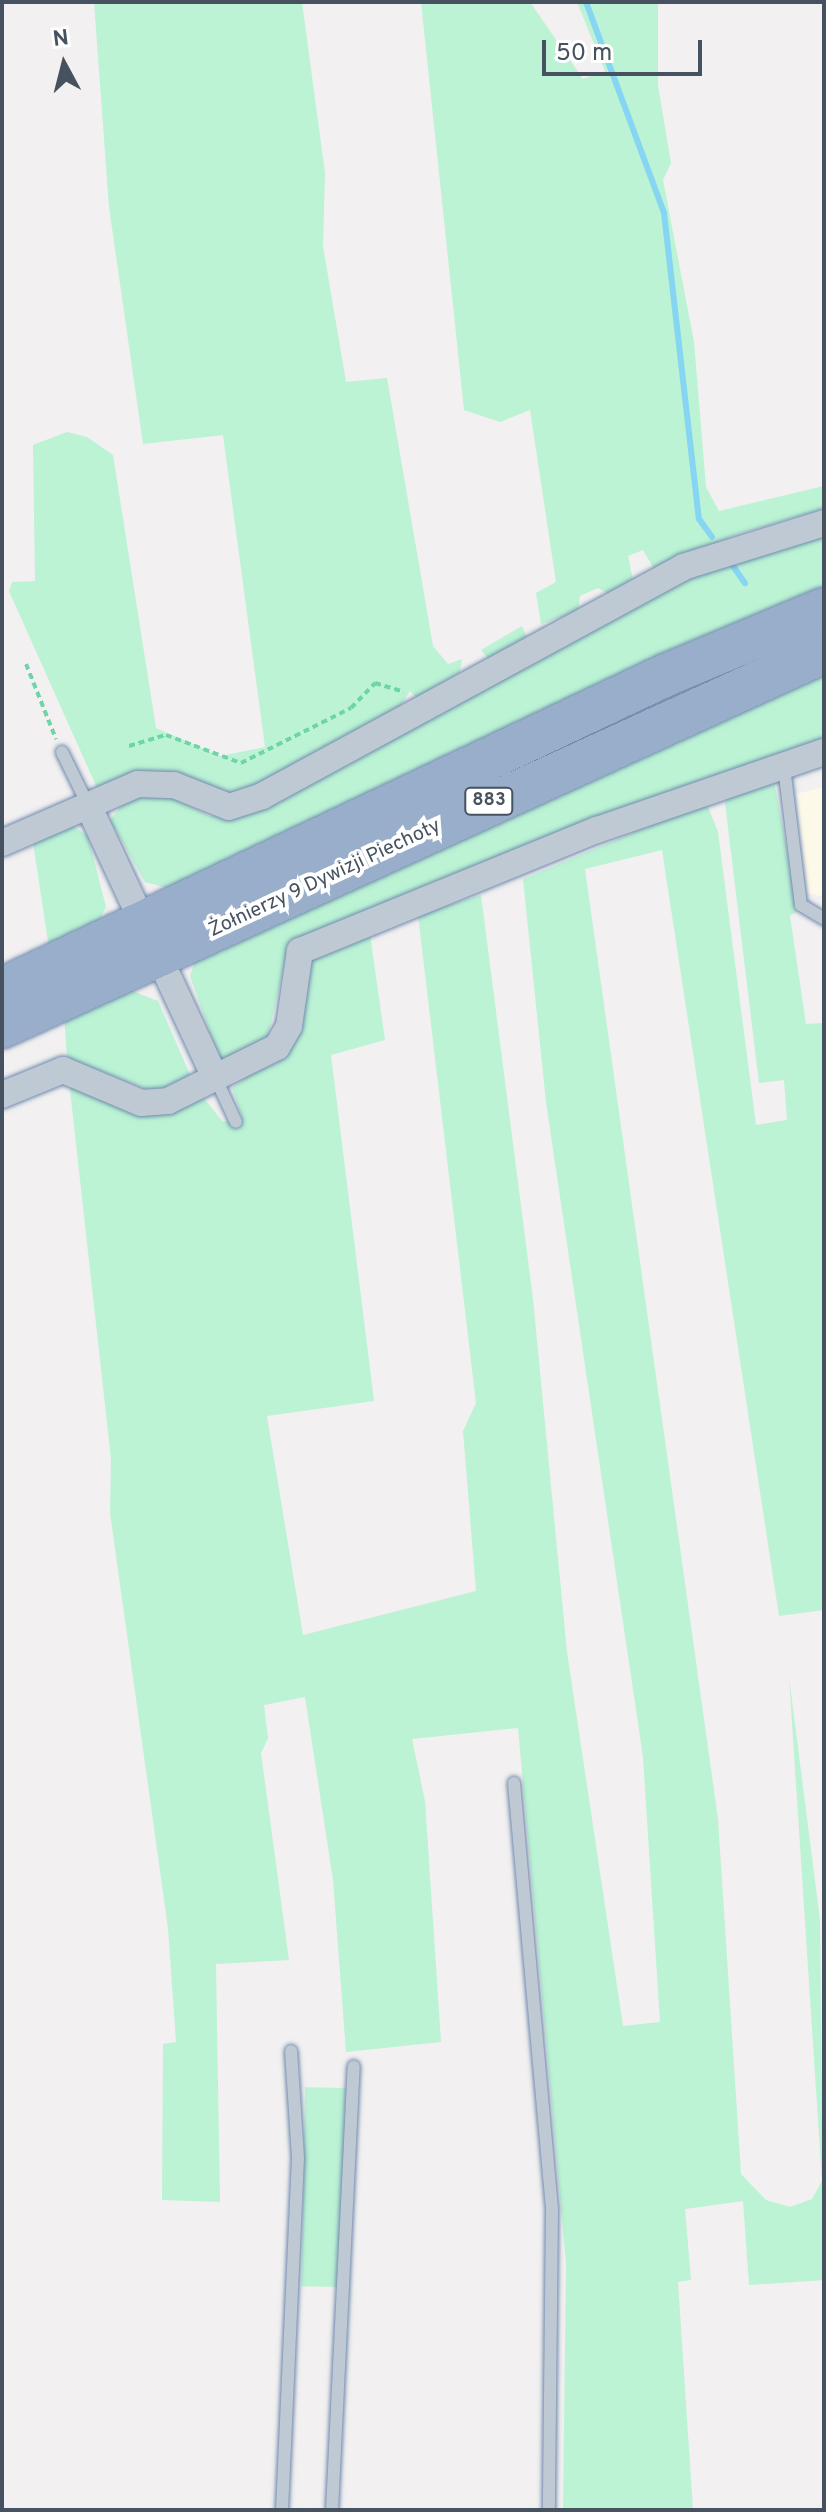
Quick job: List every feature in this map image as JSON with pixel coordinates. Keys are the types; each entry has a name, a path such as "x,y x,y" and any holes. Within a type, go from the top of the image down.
{"highway":[{"name":"Żołnierzy 9 Dywizji Piechoty","path":"2,1027 148,940 666,675 824,609"},
{"name":"Żołnierzy 9 Dywizji Piechoty","path":"20,980 148,940 824,652"}],"street":[{"path":"2,843 88,805 158,782 215,805 240,804 683,567 824,523"},
{"path":"2,1095 63,1070 141,1103 168,1101 277,1047 289,1026 300,951 597,830 824,752"},
{"path":"88,805 148,940 216,1079"}],"lane":[{"path":"62,752 88,805"},
{"path":"784,767 801,905 824,919"},
{"path":"216,1079 236,1122"},
{"path":"514,1783 552,2209 549,2510"},
{"path":"282,2510 298,2158 291,2051"},
{"path":"332,2510 354,2067"}],"path":[{"path":"26,664 62,752"},
{"path":"129,746 166,735 241,763 351,708 375,683 401,689 417,710"}],"shaded area":[{"path":"824,787 824,895 820,896 808,893 796,794"}],"green space":[{"path":"94,2 302,2 325,173 323,246 346,382 387,378 433,646 448,664 462,659 460,672 417,698 410,691 398,711 228,799 149,771 97,788 9,591 12,582 35,581 33,445 67,432 87,437 113,455 156,728 221,756 265,747 223,435 143,444 109,207"},
{"path":"421,2 530,2 583,79 605,71 577,2 658,2 658,85 671,163 663,180 694,342 706,487 719,511 824,486 824,509 738,534 654,569 643,550 628,556 633,580 609,594 598,588 580,596 578,611 541,624 536,593 556,582 530,410 500,422 464,410"},
{"path":"824,530 824,590 175,890 145,882 110,820 129,796 170,796 209,816 247,815 673,580"},
{"path":"522,626 528,639 489,660 481,650"},
{"path":"824,666 824,740 297,941 285,961 268,1037 238,1058 220,1060 190,976 198,952"},
{"path":"774,780 798,911 790,916 806,1024 824,1023 824,1610 779,1616 662,850 585,869 718,1819 741,2174 766,2200 790,2207 812,2199 822,2181 789,1677 820,1920 824,2280 749,2285 743,2201 685,2209 691,2280 678,2282 693,2510 563,2510 566,2263 518,1728 412,1739 425,1801 441,2042 346,2052 333,1880 305,1697 264,1705 268,1738 261,1753 289,1960 216,1964 220,2202 162,2200 163,2044 176,2042 168,1928 110,1513 111,1459 69,1081 121,1109 148,1114 202,1096 223,1122 242,1117 232,1088 288,1045 313,957 370,934 385,1040 331,1055 374,1401 267,1416 303,1635 476,1591 463,1431 476,1403 418,915 481,895 533,1299 567,1652 623,2026 660,2022 643,1757 546,1102 523,879 706,802 718,832 756,1125 787,1120 784,1080 759,1083 725,803 732,792"},
{"path":"68,823 88,836 106,907 97,925 49,948 32,836"},
{"path":"122,987 158,1001 191,1077 154,1092 67,1058 64,1015"},
{"path":"305,2087 346,2088 343,2287 302,2286"}],"waterway":[{"path":"586,2 664,213 699,519 712,537"},
{"path":"733,566 745,583"}]}
